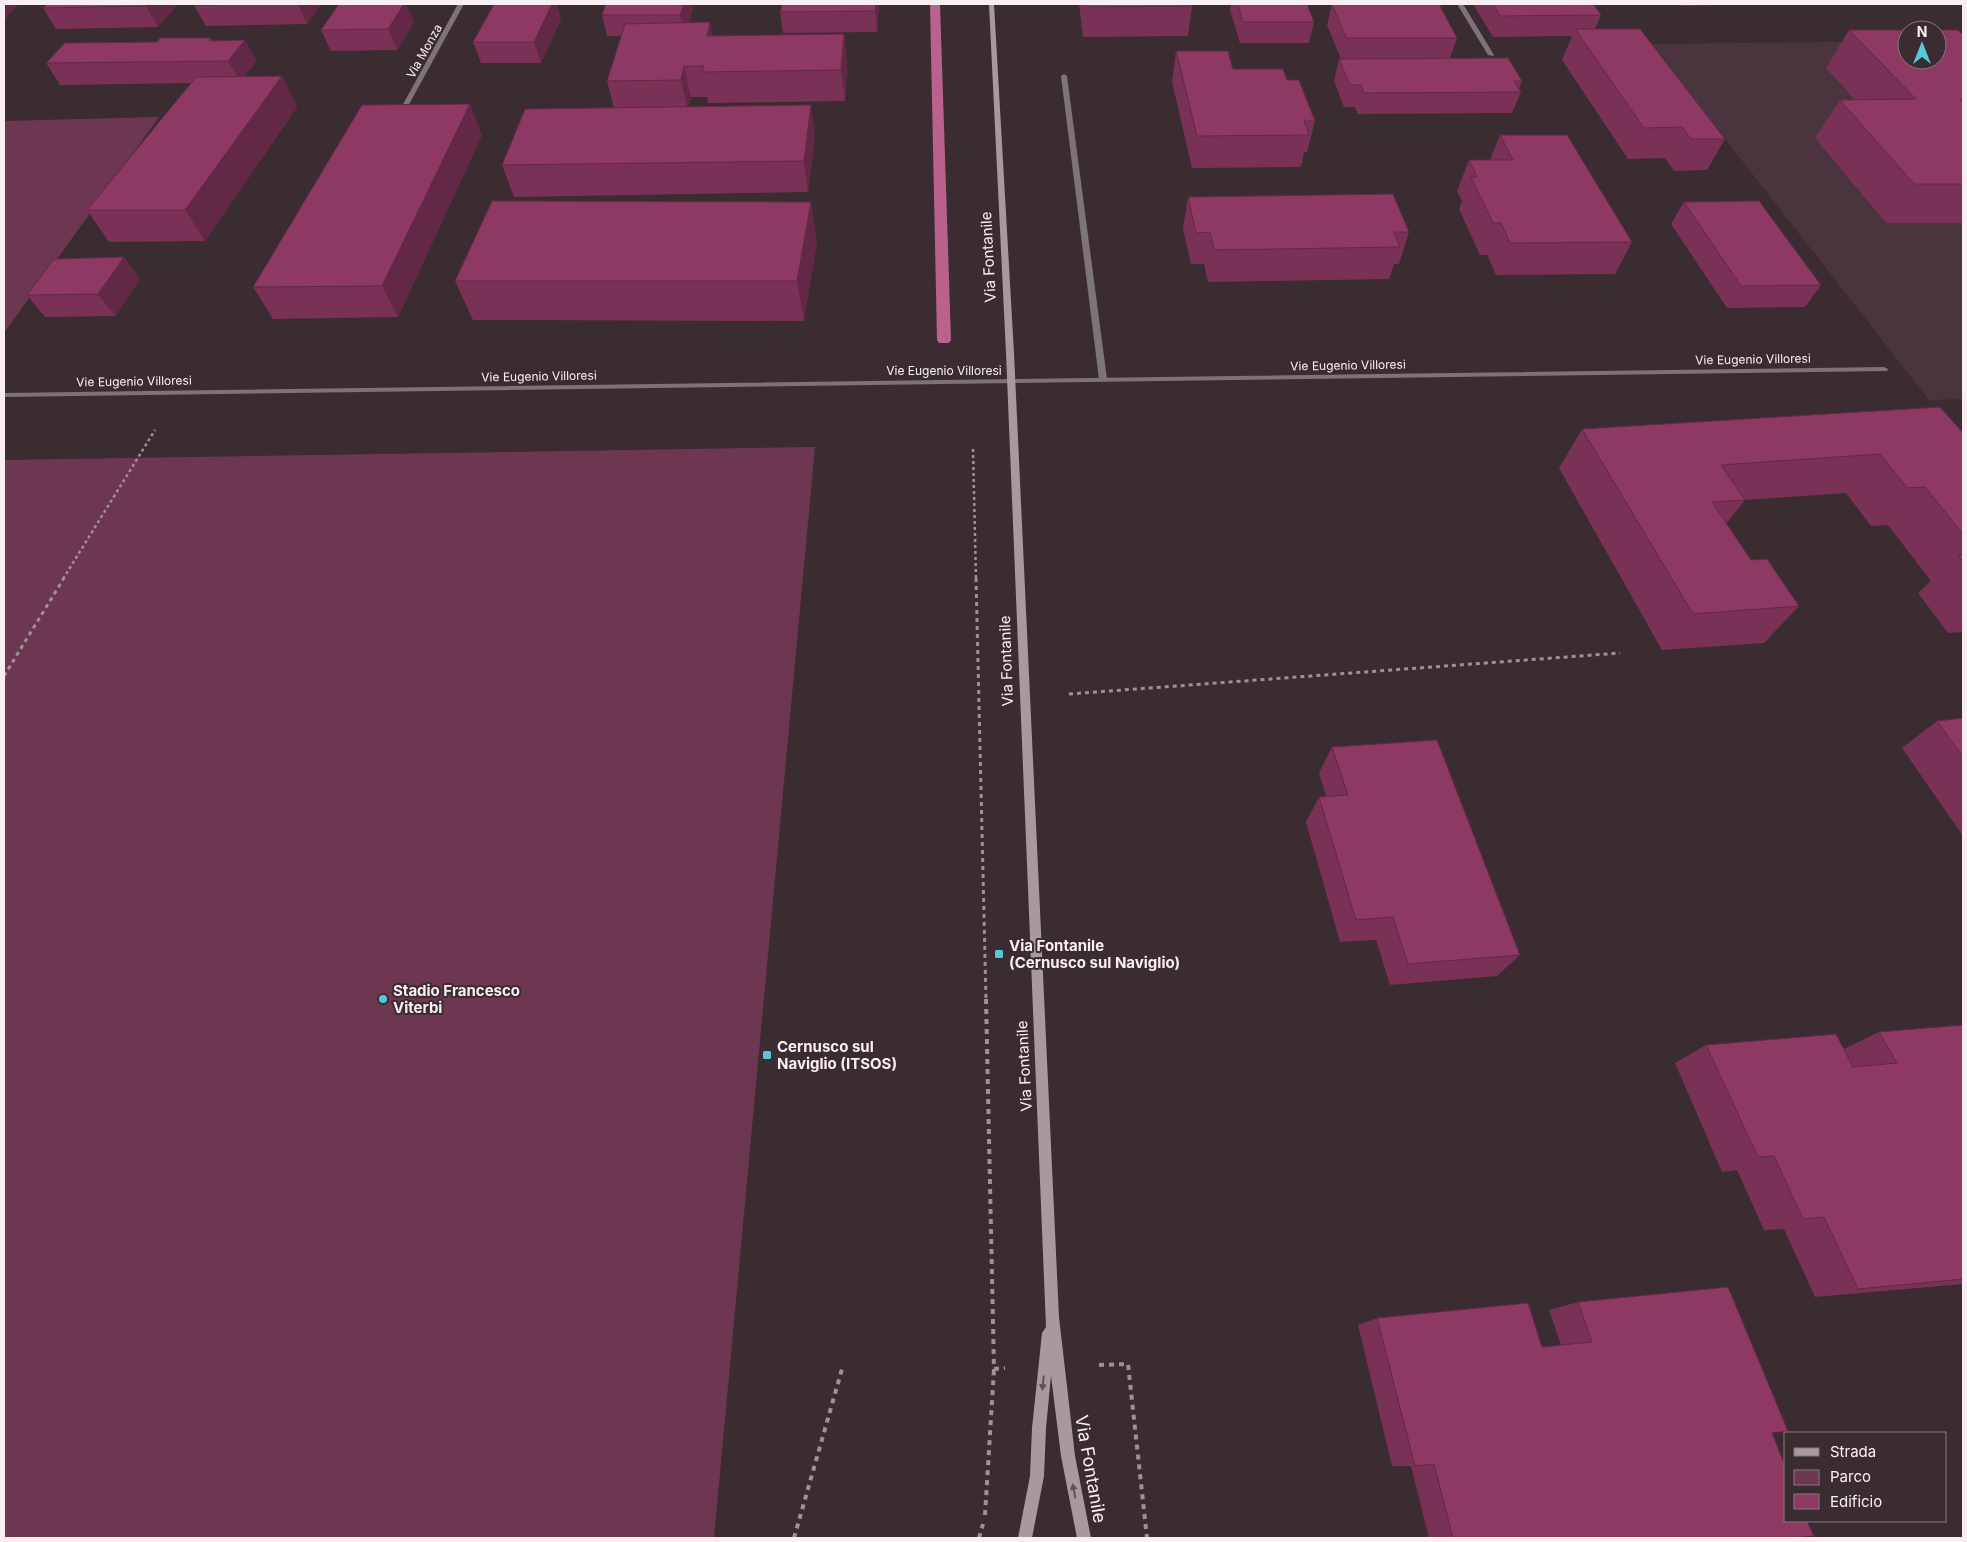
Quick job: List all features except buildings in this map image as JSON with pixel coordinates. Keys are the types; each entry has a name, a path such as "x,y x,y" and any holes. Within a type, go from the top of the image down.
{"street":[{"name":"Via Monza","path":"404,108 461,4"},
{"name":"Via Fontanile","path":"992,4 1011,381 1052,1317 1063,1422 1084,1538"},
{"path":"1460,4 1491,55"},
{"path":"1064,76 1103,379"},
{"name":"Vie Eugenio Villoresi","path":"4,395 1884,369"},
{"name":"Via Fontanile","path":"1026,1538 1037,1476 1039,1428 1052,1317"}],"path":[{"path":"4,676 160,422"},
{"path":"1069,694 1620,653"},
{"path":"794,1538 842,1369"},
{"path":"979,1538 984,1521 987,1492 994,1369"}],"shaded area":[{"path":"1897,41 1897,70 1947,70 1947,58 1963,54 1963,399 1929,400 1651,44"}],"green space":[{"path":"159,117 4,333 4,121"},
{"name":"Stadio Francesco Viterbi","path":"815,447 714,1538 4,1538 4,460"}],"waterway":[{"path":"935,4 944,340"}],"place":[{"name":"Via Fontanile (Cernusco sul Naviglio)","path":"999,954"},
{"name":"Stadio Francesco Viterbi","path":"383,999"},
{"name":"Cernusco sul Naviglio (ITSOS)","path":"767,1055"}]}
